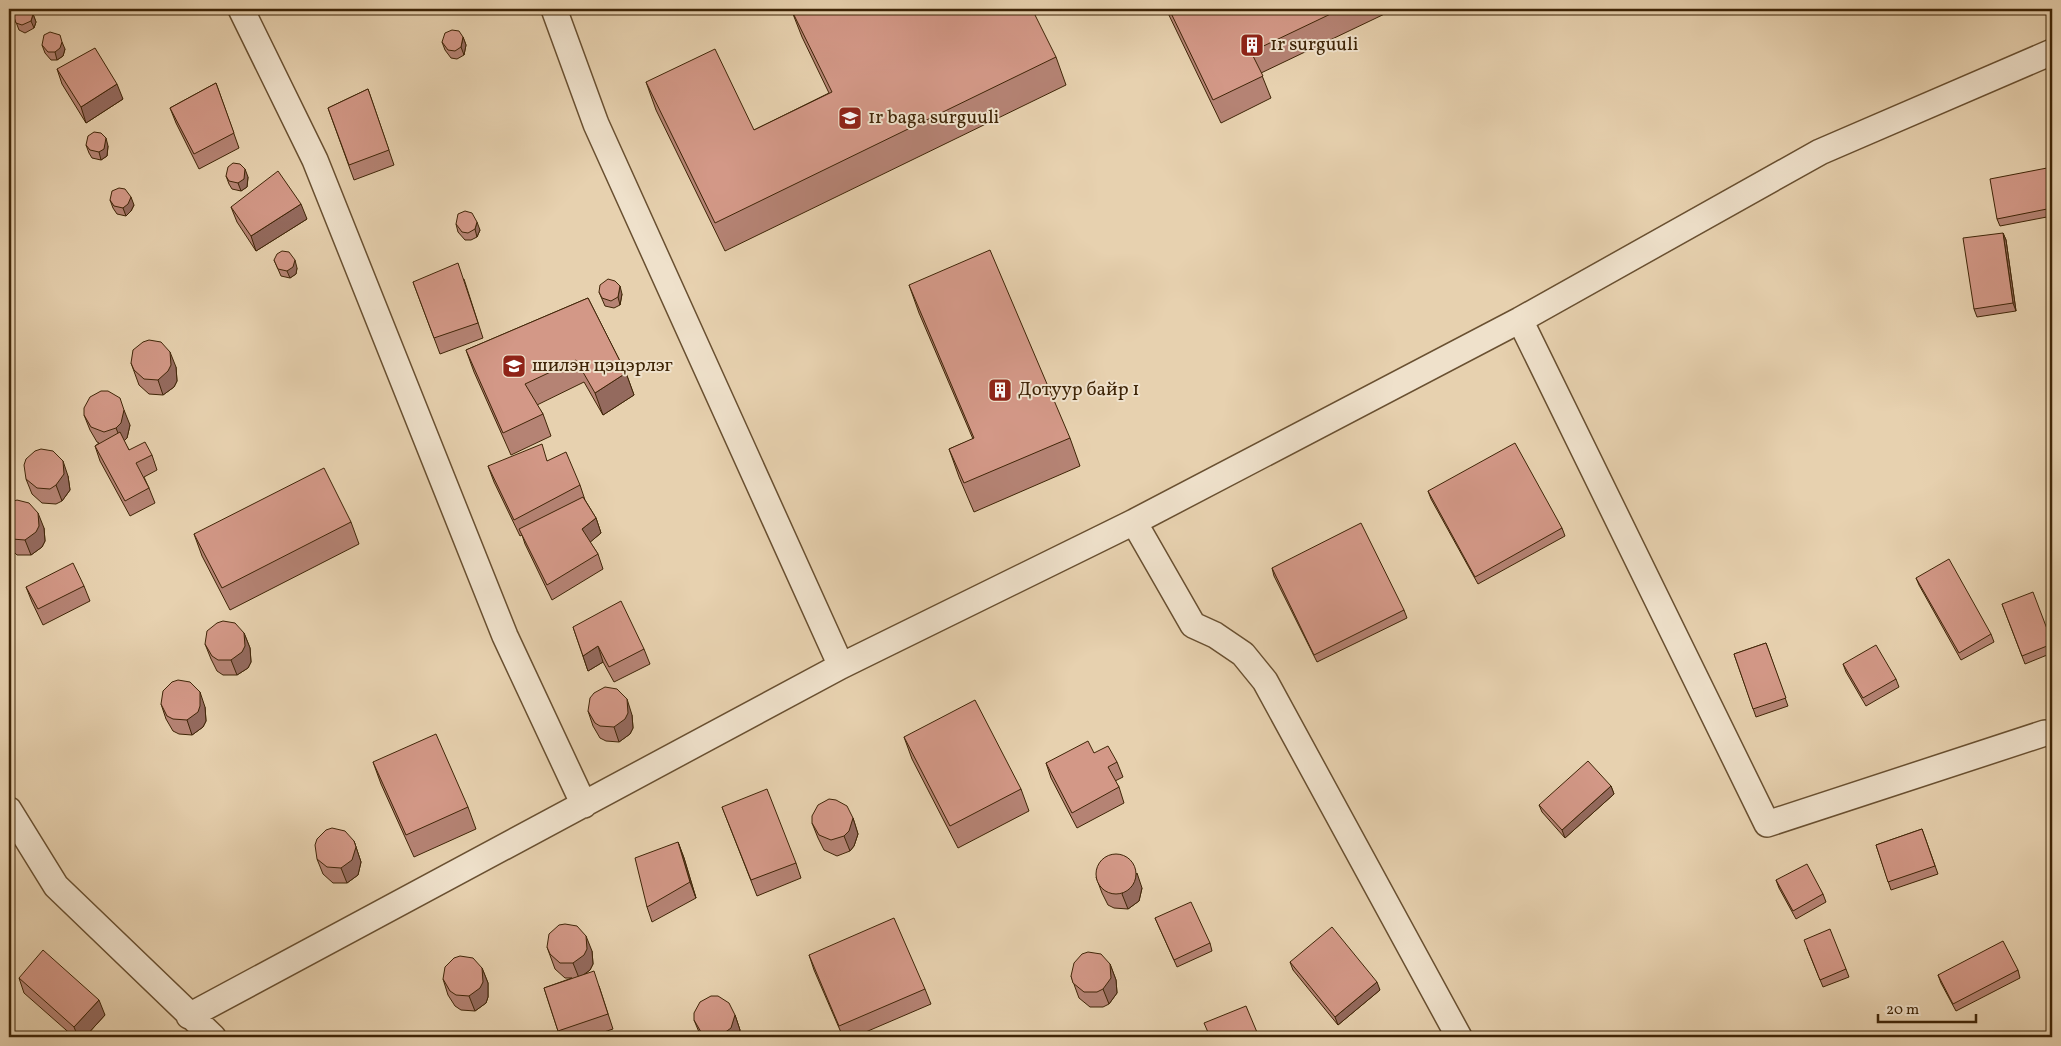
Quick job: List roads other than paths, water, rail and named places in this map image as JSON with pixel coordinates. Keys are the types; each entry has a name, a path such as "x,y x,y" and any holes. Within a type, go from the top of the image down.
{"street":[{"path":"241,9 315,160 505,636 584,805"},
{"path":"554,9 596,124 841,666"},
{"path":"189,1016 841,666 1134,522 1520,320 1820,152 2052,52"},
{"path":"1520,320 1767,824 2045,733"},
{"path":"1134,522 1193,625 1215,635 1243,654 1265,681 1459,1037"},
{"path":"9,810 56,886 212,1037"}],"place":[{"name":"1r surguuli","path":"1252,45"},
{"name":"1r baga surguuli","path":"850,118"},
{"name":"шилэн цэцэрлэг","path":"514,366"},
{"name":"Дотуур байр 1","path":"1000,390"}]}
